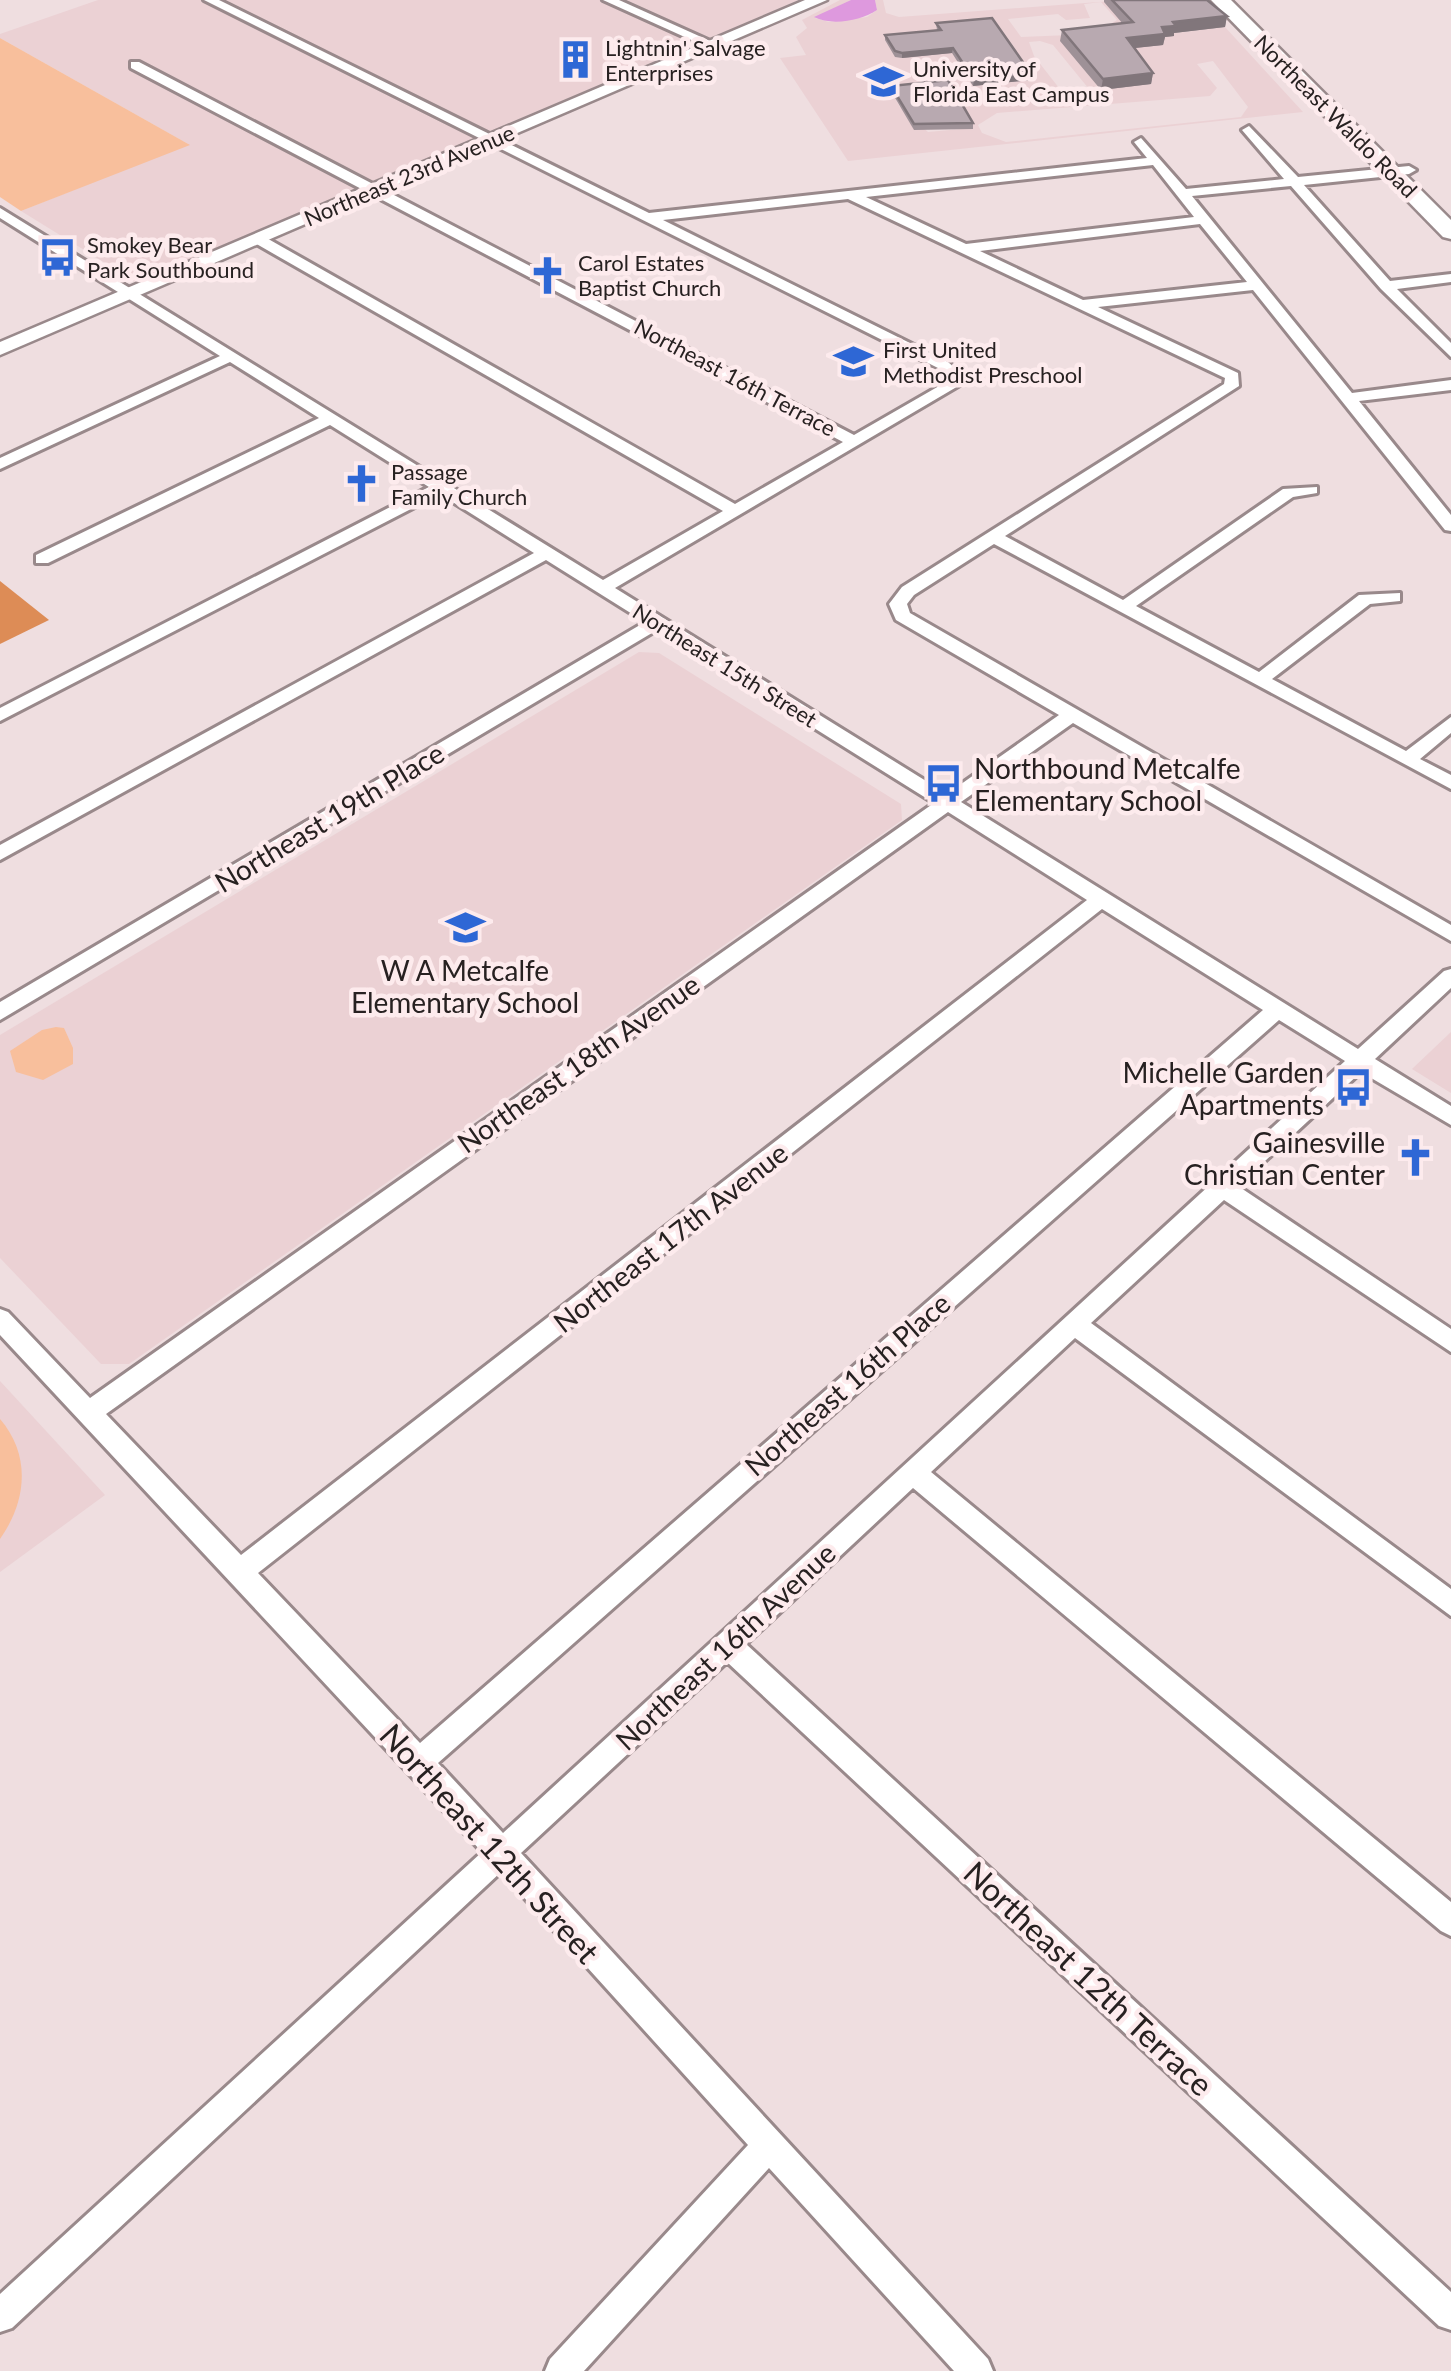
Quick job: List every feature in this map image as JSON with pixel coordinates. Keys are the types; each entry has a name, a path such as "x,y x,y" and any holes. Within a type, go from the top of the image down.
{"highway":[{"name":"Northeast Waldo Road","path":"1220,0 1401,171"},
{"name":"Northeast Waldo Road","path":"1238,0 1401,171 1451,232"},
{"path":"1401,171 1451,213"}],"main road":[{"name":"Northeast 23rd Avenue","path":"0,349 819,0"}],"street":[{"path":"210,0 954,374 952,385 602,588"},
{"path":"609,0 713,45"},
{"name":"Northeast 16th Terrace","path":"135,64 854,440"},
{"path":"1249,130 1386,286 1451,352"},
{"path":"1141,142 1254,286 1444,506 1451,526"},
{"path":"645,218 1156,161"},
{"path":"1183,193 1401,171"},
{"path":"848,194 1233,376 1230,386 908,591 899,608 902,616 1451,934"},
{"name":"Northeast 15th Street","path":"0,212 1451,1117"},
{"path":"964,249 1202,220"},
{"path":"258,240 734,510"},
{"path":"1386,286 1451,278"},
{"path":"1083,304 1254,286"},
{"path":"0,464 230,358"},
{"path":"1348,398 1451,386"},
{"path":"42,560 331,418"},
{"path":"0,715 441,487"},
{"path":"1124,607 1289,492 1311,490"},
{"path":"994,536 1451,783"},
{"path":"0,853 545,554"},
{"path":"1260,680 1365,600 1394,597"},
{"name":"Northeast 19th Place","path":"0,1012 658,622"},
{"name":"Northeast 18th Avenue","path":"88,1413 1070,716"},
{"path":"1408,759 1451,723"},
{"name":"Northeast 17th Avenue","path":"238,1573 1101,900"},
{"name":"Northeast 16th Avenue","path":"0,2316 1451,976"},
{"name":"Northeast 16th Place","path":"418,1762 1278,1009"},
{"path":"1222,1186 1451,1342"},
{"name":"Northeast 12th Street","path":"0,1319 418,1762 976,2371"},
{"path":"1074,1324 1451,1604"},
{"path":"913,1473 1451,1921"},
{"name":"Northeast 12th Terrace","path":"726,1643 1451,2314"},
{"path":"562,2371 768,2146"}],"shaded area":[{"path":"98,0 799,0 136,282 21,211 188,144 0,38 0,34"},
{"name":"University of Florida East Campus","path":"840,0 851,0 815,18 829,22 867,17 877,10 875,0 883,0 886,13 899,17 1125,0 1162,44 1162,20 1175,33 1225,27 1303,112 848,161 780,58 806,55 796,37 807,28 802,20","holes":["1101,2 1117,20 1112,23 1118,33 1021,37 1008,19 1058,14 1066,20 1090,18 1084,4","1029,42 1053,45 1098,100 1070,102 1034,56","1213,61 1248,107 1241,117 1006,142 982,133 978,125 997,113 1210,96 1217,88 1197,64","891,91 972,128 928,132 900,107"]},
{"path":"851,0 875,0 877,10 846,21 814,17"},
{"path":"0,38 190,145 21,211 0,197"},
{"path":"0,581 49,620 0,644"},
{"name":"W A Metcalfe Elementary School","path":"639,652 659,653 901,804 902,820 129,1364 101,1364 0,1258 0,1035"},
{"path":"64,1028 73,1048 73,1064 43,1080 16,1072 10,1051 42,1030"},
{"path":"1451,1032 1451,1093 1412,1069"},
{"path":"0,1381 105,1495 0,1572"},
{"path":"0,1419 17,1448 22,1478 16,1509 0,1539"}],"building":[{"path":"1112,0 1207,0 1227,16 1173,22 1176,26 1162,27 1165,34 1127,38 1153,73 1103,79 1062,30 1133,22"},
{"path":"992,18 1032,75 974,80 953,48 902,53 895,51 885,35 941,30 936,23"},
{"path":"948,80 973,123 914,124 891,86"}],"place":[{"name":"Lightnin' Salvage Enterprises","path":"575,60"},
{"name":"University of Florida East Campus","path":"883,81"},
{"name":"Smokey Bear Park Southbound","path":"57,257"},
{"name":"Carol Estates Baptist Church","path":"548,275"},
{"name":"First United Methodist Preschool","path":"853,362"},
{"name":"Passage Family Church","path":"361,484"},
{"name":"Northbound Metcalfe Elementary School","path":"944,784"},
{"name":"W A Metcalfe Elementary School","path":"465,927"},
{"name":"Michelle Garden Apartments","path":"1354,1088"},
{"name":"Gainesville Christian Center","path":"1415,1158"}]}
